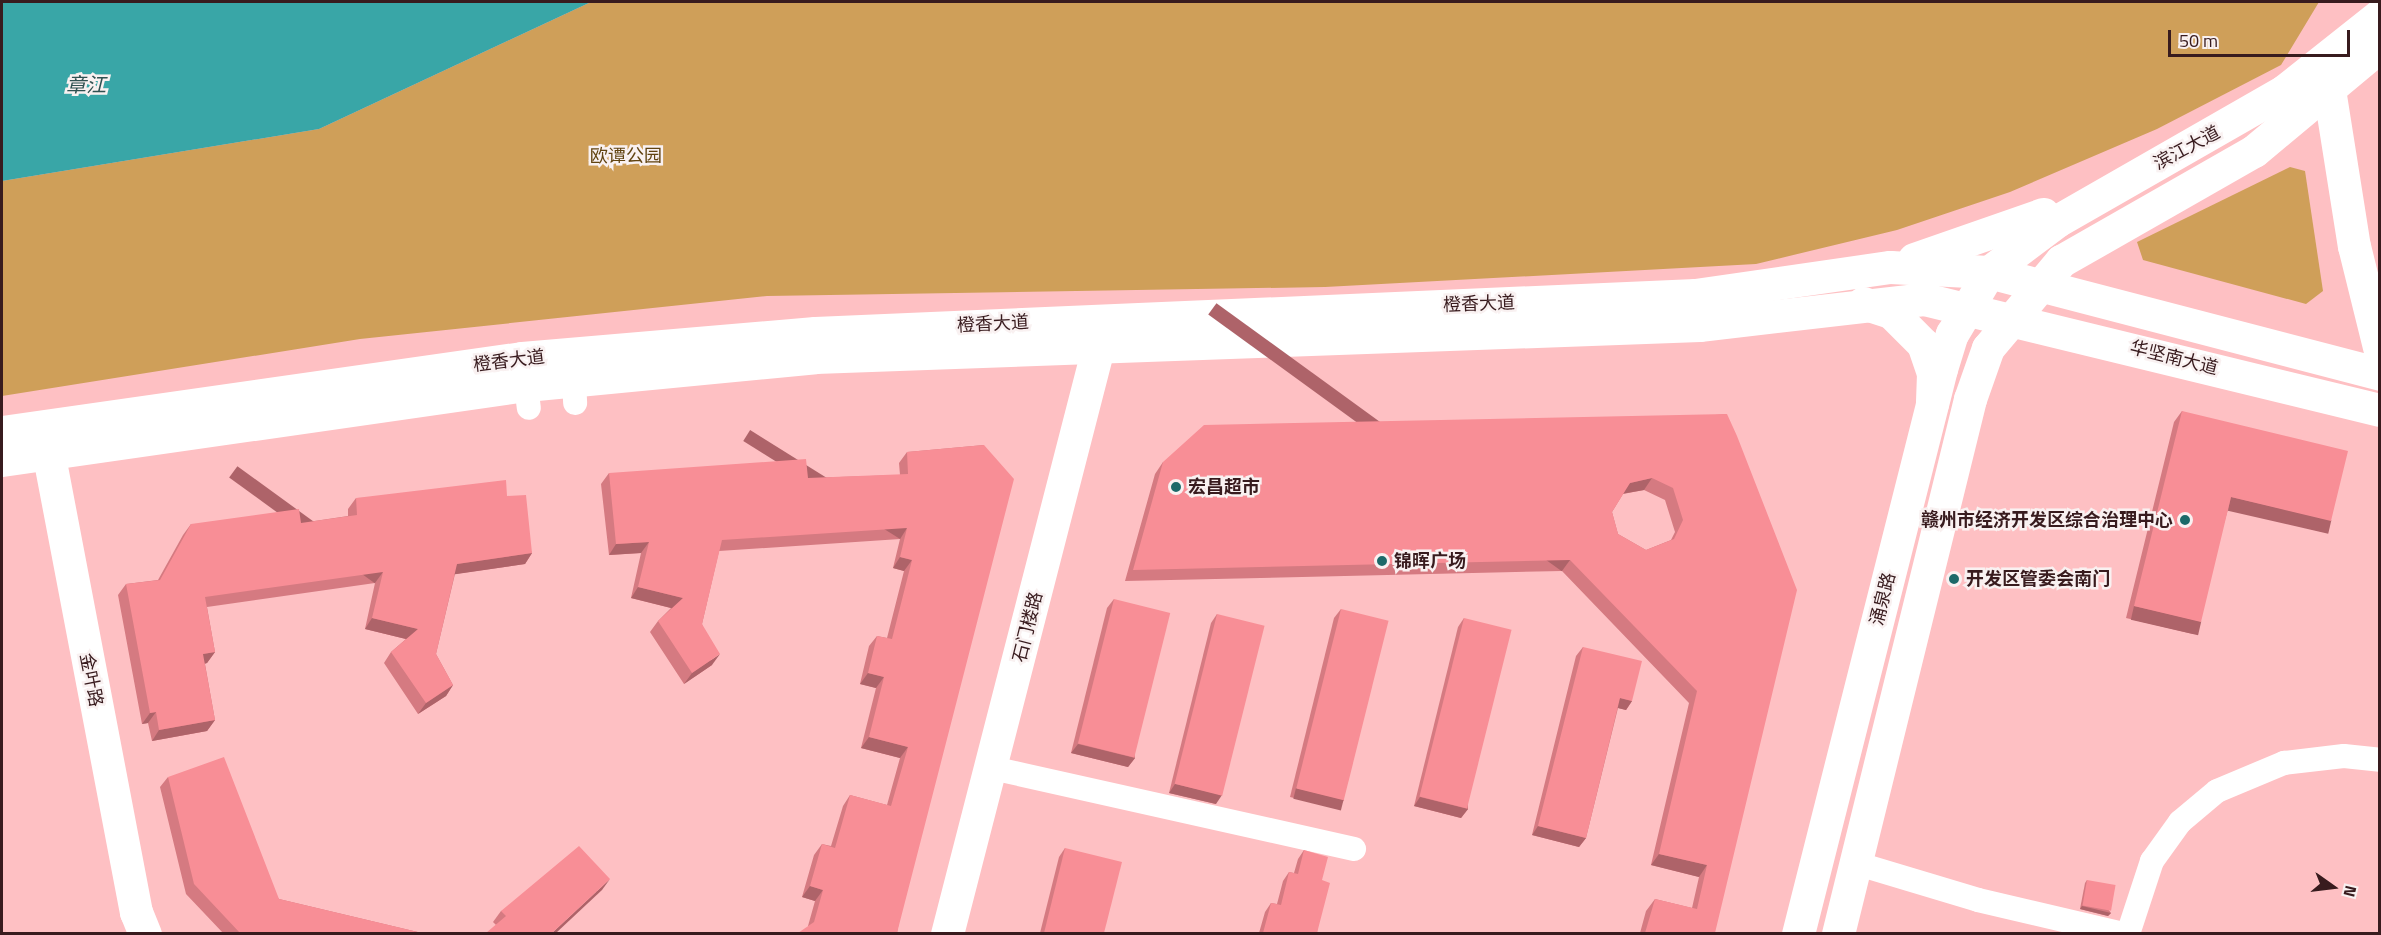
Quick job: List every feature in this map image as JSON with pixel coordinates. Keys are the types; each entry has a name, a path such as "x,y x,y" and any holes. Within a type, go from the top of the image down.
{"main road":[{"name":"滨江大道","path":"1989,272 2020,244 2283,92 2379,15"},
{"name":"滨江大道","path":"2039,285 2092,242 2254,151 2379,46"},
{"path":"2329,89 2354,246 2379,351"},
{"path":"1890,267 2016,224 2152,167"},
{"name":"橙香大道","path":"2,432 45,439 574,392 815,357 1102,333 1695,296 1890,267 1989,272"},
{"name":"华坚南大道","path":"1989,272 2379,374"},
{"name":"涌泉路","path":"1798,933 1932,404 1952,334 1989,272"},
{"name":"涌泉路","path":"1838,933 1975,379 2008,318 2039,285"},
{"name":"橙香大道","path":"2,460 45,439 522,358 815,333 1102,333 1699,325 1863,303 1924,299 1967,307"},
{"path":"1863,303 1891,312 1923,344 1933,373 1932,404"},
{"name":"华坚南大道","path":"1967,307 2379,410"},
{"name":"石门楼路","path":"947,933 992,768 1102,333"},
{"name":"金叶路","path":"45,439 136,912 146,933"}],"street":[{"path":"2128,933 2140,885 2156,854 2181,822 2217,790 2284,763 2344,756 2379,760"},
{"path":"992,768 1354,849"},
{"path":"1855,863 1978,900 2123,933"}],"green space":[{"name":"欧谭公园","path":"591,2 2319,2 2281,65 2157,129 2010,192 1897,230 1756,264 1325,287 767,296 360,339 2,396 2,181 319,129"},
{"path":"2290,167 2305,171 2323,291 2306,304 2143,260 2137,242"}],"water":[{"name":"章江","path":"2,2 591,2 319,129 2,181"}],"building":[{"name":"赣州市经济开发区综合治理中心","path":"2182,411 2348,451 2331,521 2231,497 2201,622 2134,606"},
{"name":"锦晖广场","path":"1727,414 1797,590 1715,933 1645,933 1655,899 1697,909 1707,865 1659,854 1697,691 1570,560 1133,570 1163,462 1204,425","holes":["1652,478 1673,488 1683,520 1674,539 1646,550 1618,534 1612,512 1630,483"]},
{"path":"984,445 1014,479 897,933 798,933 814,922 823,890 810,886 822,844 835,848 850,795 891,806 908,747 869,737 884,677 868,673 877,636 892,639 912,560 900,557 907,528 722,540 702,624 720,654 692,673 658,621 683,598 638,587 649,542 616,544 609,473 806,459 808,478 908,474 907,452"},
{"path":"506,480 507,496 526,495 532,553 457,564 436,654 453,685 426,703 391,652 418,629 372,618 383,572 205,597 215,652 203,654 215,720 159,730 156,712 150,713 126,584 160,580 191,524 299,509 301,523 357,515 356,498"},
{"path":"1114,599 1170,613 1134,758 1078,744"},
{"path":"1341,609 1389,621 1344,800 1296,789"},
{"path":"1217,614 1265,626 1222,796 1175,784"},
{"path":"1464,618 1512,630 1467,808 1419,797"},
{"path":"1583,647 1642,661 1632,701 1620,698 1586,838 1538,826"},
{"path":"224,757 279,899 422,933 240,933 194,884 168,777"},
{"path":"579,846 610,879 552,933 486,933 506,916 501,911"},
{"path":"1065,848 1122,862 1104,933 1044,933"},
{"path":"1304,850 1328,857 1322,880 1330,883 1317,933 1263,933 1271,903 1281,905 1289,872 1298,874"},
{"path":"2087,880 2116,885 2111,911 2082,906"}],"place":[{"name":"宏昌超市","path":"1176,487"},
{"name":"赣州市经济开发区综合治理中心","path":"2185,520"},
{"name":"锦晖广场","path":"1382,561"},
{"name":"开发区管委会南门","path":"1954,579"}]}
